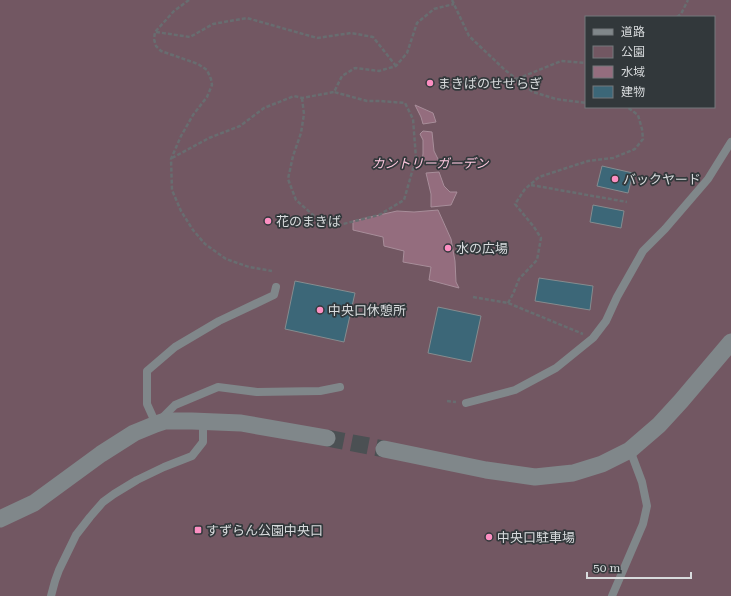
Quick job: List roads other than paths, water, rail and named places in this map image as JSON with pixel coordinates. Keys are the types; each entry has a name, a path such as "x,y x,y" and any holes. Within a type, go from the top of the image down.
{"street":[{"path":"384,449 486,470 535,477 573,473 602,464 630,450 659,425 731,342"},
{"path":"0,519 34,503 101,454 134,433 156,424 165,422 203,421 241,422 327,438"}],"lane":[{"path":"466,403 515,390 556,368 593,338 606,321 617,297 643,251 665,229 708,179 731,142"},
{"path":"276,287 274,295 219,321 188,339 147,371 147,404 156,424 176,405 218,387 257,392 320,391 340,388"},
{"path":"51,596 59,570 76,535 103,502 137,480 164,466 192,456 203,442 203,421"},
{"path":"612,596 643,524 647,506 642,482 630,450"}],"water":[{"path":"415,105 433,113 436,122 423,124"},
{"path":"423,131 432,132 434,151 439,161 433,163 422,160 423,140 420,134"},
{"path":"439,172 444,186 450,192 457,192 451,205 431,207 431,194 426,173"},
{"path":"438,210 451,239 455,261 456,282 459,288 429,280 431,267 403,262 404,251 384,246 383,237 353,230 353,221 397,211 414,212"}],"tunnel":[{"path":"327,438 384,449"}],"place":[{"name":"まきばのせせらぎ","path":"430,83"},
{"name":"バックヤード","path":"615,179"},
{"name":"花のまきば","path":"268,221"},
{"name":"水の広場","path":"448,248"},
{"name":"中央口休憩所","path":"320,310"},
{"name":"すずらん公園中央口","path":"198,530"},
{"name":"中央口駐車場","path":"489,537"}],"park label":[{"name":"カントリーガーデン","path":"430,163"}]}
